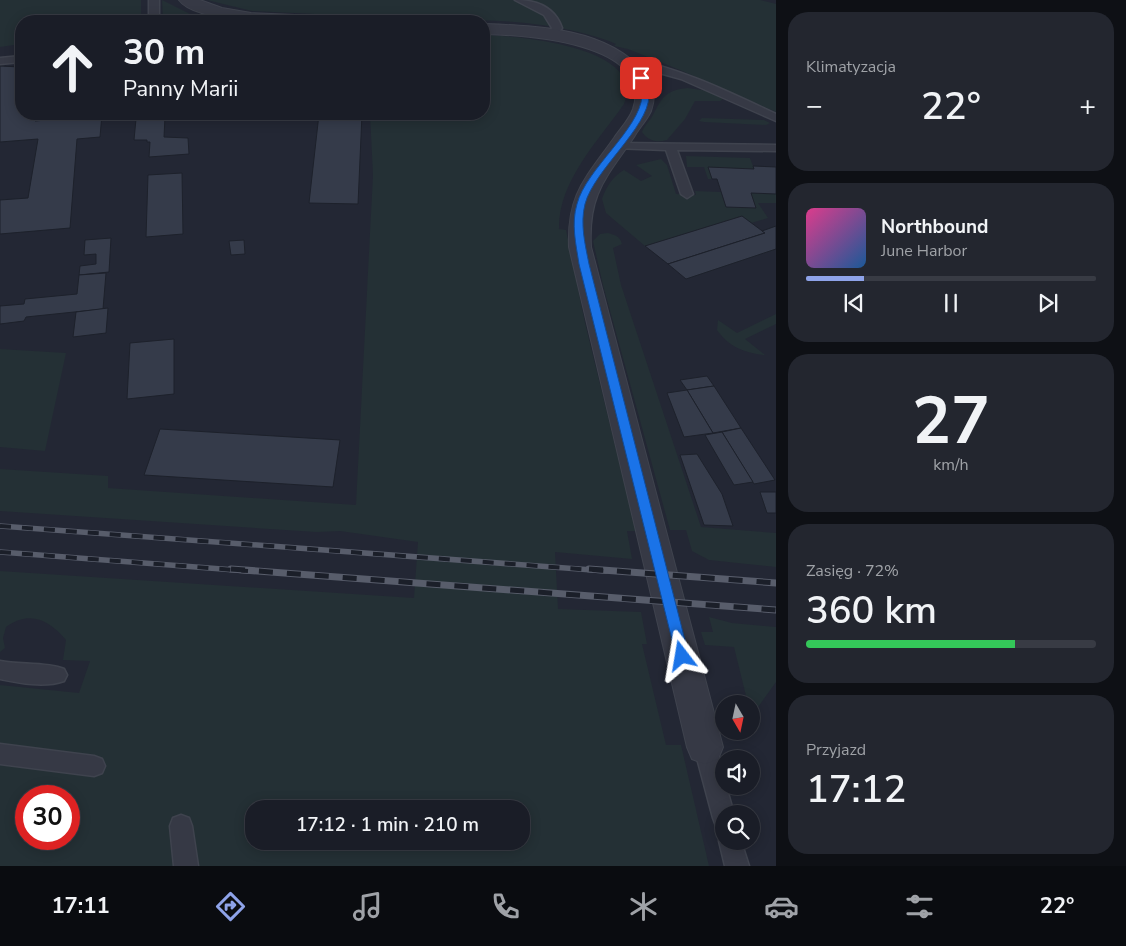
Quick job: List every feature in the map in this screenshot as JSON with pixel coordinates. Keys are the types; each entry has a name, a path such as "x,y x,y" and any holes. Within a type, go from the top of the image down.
{"street":[{"path":"187,0 204,9 230,15"},
{"path":"490,29 553,34 581,41 627,62 641,78 646,96 642,110 591,182 581,203 578,229 584,264 705,747"}],"lane":[{"path":"154,0 154,15"},
{"path":"520,0 549,13 555,20 557,28 553,34"},
{"path":"0,62 15,60"},
{"path":"627,62 668,70 710,87 776,118"},
{"path":"618,146 776,148"},
{"path":"670,146 687,194"},
{"path":"0,670 19,674 57,675"},
{"path":"705,747 721,805"},
{"path":"0,754 94,766"},
{"path":"181,826 186,866"},
{"path":"733,850 737,866"}],"shaded area":[{"path":"0,0 141,0 141,15 15,15 15,45 0,47"},
{"path":"162,0 191,15 163,15"},
{"path":"207,0 760,0 776,4 776,112 680,70 628,49 614,46 616,44 609,41 543,25 490,20 490,15 334,15 252,11"},
{"path":"490,35 549,42 575,48 599,57 617,69 626,84 624,104 592,147 572,179 560,212 559,229 566,230 585,323 636,531 627,531 632,559 555,552 558,609 641,612 647,644 642,644 666,745 681,745 709,866 0,866 0,685 79,693 90,661 63,660 66,640 53,627 31,618 23,619 6,627 3,638 5,648 0,652 0,571 414,598 418,542 340,531 316,532 0,511 0,469 108,476 108,488 356,505 373,175 370,120 490,120"},
{"path":"688,88 708,91 723,99 720,101 695,101 685,119 667,140 656,141 647,137 642,132 665,96 674,91"},
{"path":"702,118 764,120 770,123 766,125 699,121"},
{"path":"686,156 750,158 754,169 708,167 712,179 708,179 704,167 687,167"},
{"path":"661,159 667,165 676,194 696,195 695,191 721,192 726,207 756,208 751,193 776,194 776,203 758,203 768,218 751,223 742,216 645,246 606,213 602,199 610,182 620,172 624,170 641,181 652,176 636,165"},
{"path":"608,233 619,238 622,244 613,248 621,285 701,527 776,533 776,567 709,560 692,551 686,530 670,530 603,285 593,241 600,234"},
{"path":"776,314 776,324 745,339 765,355 751,353 732,345 717,330 718,320 737,333"},
{"path":"0,349 66,353 45,451 0,447"},
{"path":"709,617 732,623 776,627 776,682 760,704 760,695 746,695 734,647 705,645 701,632 713,632"}],"building":[{"path":"0,66 15,67 15,120 101,120 100,137 77,139 70,228 0,234 0,200 28,198 38,139 0,142"},
{"path":"136,120 165,120 164,137 188,138 189,154 149,157 150,142 147,142 147,140 134,140"},
{"path":"318,120 362,120 358,204 309,203"},
{"path":"753,166 776,167 776,194 751,193 756,208 726,207 717,179 712,179 708,167 754,169"},
{"path":"182,173 183,234 146,237 148,175"},
{"path":"742,216 765,233 668,264 645,246"},
{"path":"776,226 776,249 686,279 668,264 765,233 762,231"},
{"path":"111,238 109,272 79,275 80,266 96,264 96,254 84,255 85,240"},
{"path":"244,240 245,254 231,255 229,241"},
{"path":"106,273 103,309 26,317 24,321 0,324 0,306 24,304 25,299 77,294 79,275"},
{"path":"108,308 106,333 73,337 76,312"},
{"path":"174,339 174,394 127,399 130,343"},
{"path":"707,376 714,386 687,390 680,380"},
{"path":"714,386 741,428 713,433 687,390"},
{"path":"687,390 713,433 684,437 667,393"},
{"path":"741,428 775,480 754,484 722,432"},
{"path":"160,429 340,440 333,487 144,475"},
{"path":"722,432 753,482 734,485 705,435"},
{"path":"697,454 722,494 733,526 704,525 680,455"},
{"path":"760,492 776,492 776,513 767,513"}],"railway":[{"path":"0,526 606,571"},
{"path":"0,552 248,571"},
{"path":"231,569 776,610"},
{"path":"589,569 776,583"}],"route":[{"path":"641,78 646,96 642,110 591,182 581,203 578,229 584,264 652,528 682,656"}]}
